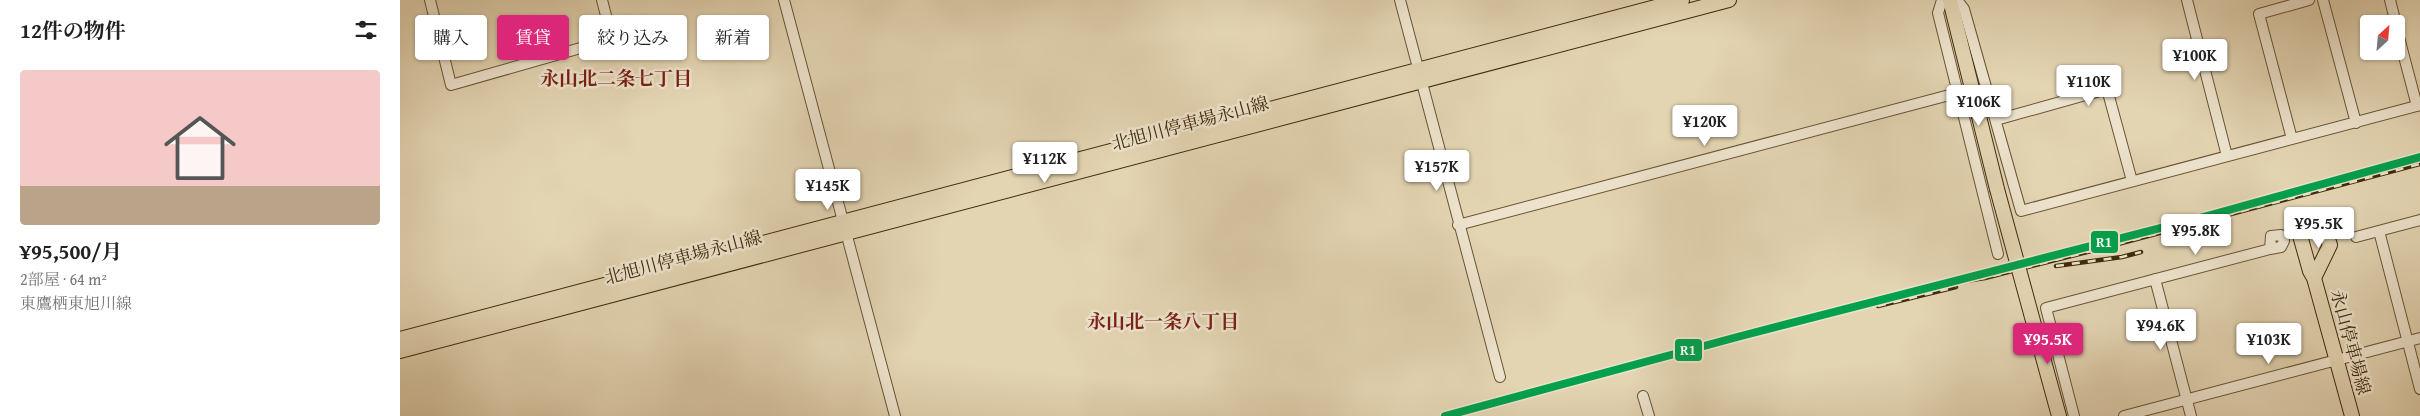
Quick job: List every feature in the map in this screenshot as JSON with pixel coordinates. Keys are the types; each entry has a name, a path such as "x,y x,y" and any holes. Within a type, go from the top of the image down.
{"main road":[{"name":"北旭川停車場永山線","path":"1420,76 1682,0"},
{"name":"北旭川停車場永山線","path":"400,339 845,227 1420,76 1729,0"},
{"path":"1950,0 1997,189 2059,416"},
{"name":"北旭川停車場永山線","path":"400,351 845,227"},
{"name":"永山停車場線","path":"2314,278 2352,416"}],"street":[{"path":"430,0 451,85 612,39 602,0"},
{"path":"784,0 895,416"},
{"path":"1400,0 1458,225 1500,377"},
{"path":"1942,0 1938,13 1998,254"},
{"path":"1957,0 1964,9 2021,211 2419,106 2405,57"},
{"path":"2187,0 2227,156"},
{"path":"2292,140 2259,14 2309,0"},
{"path":"2323,0 2356,123"},
{"path":"2390,0 2394,15"},
{"path":"1996,120 2107,89 2132,181"},
{"path":"1458,225 1957,93"},
{"path":"2356,237 2420,220"},
{"path":"2379,231 2420,389"},
{"path":"2074,416 2046,308 2270,249"},
{"path":"2155,279 2192,416"},
{"path":"2124,416 2420,338"},
{"path":"1643,396 1649,416"}],"railway":[{"path":"1946,284 1985,278 2420,164"},
{"path":"2056,266 2122,257 2141,252"},
{"path":"1878,306 1956,287"}],"transit line":[{"name":"R1","path":"1445,416 1741,336 2207,216 2420,157"}],"district":[{"name":"永山北二条七丁目","path":"616,78"},
{"name":"永山北一条八丁目","path":"1163,321"}]}
